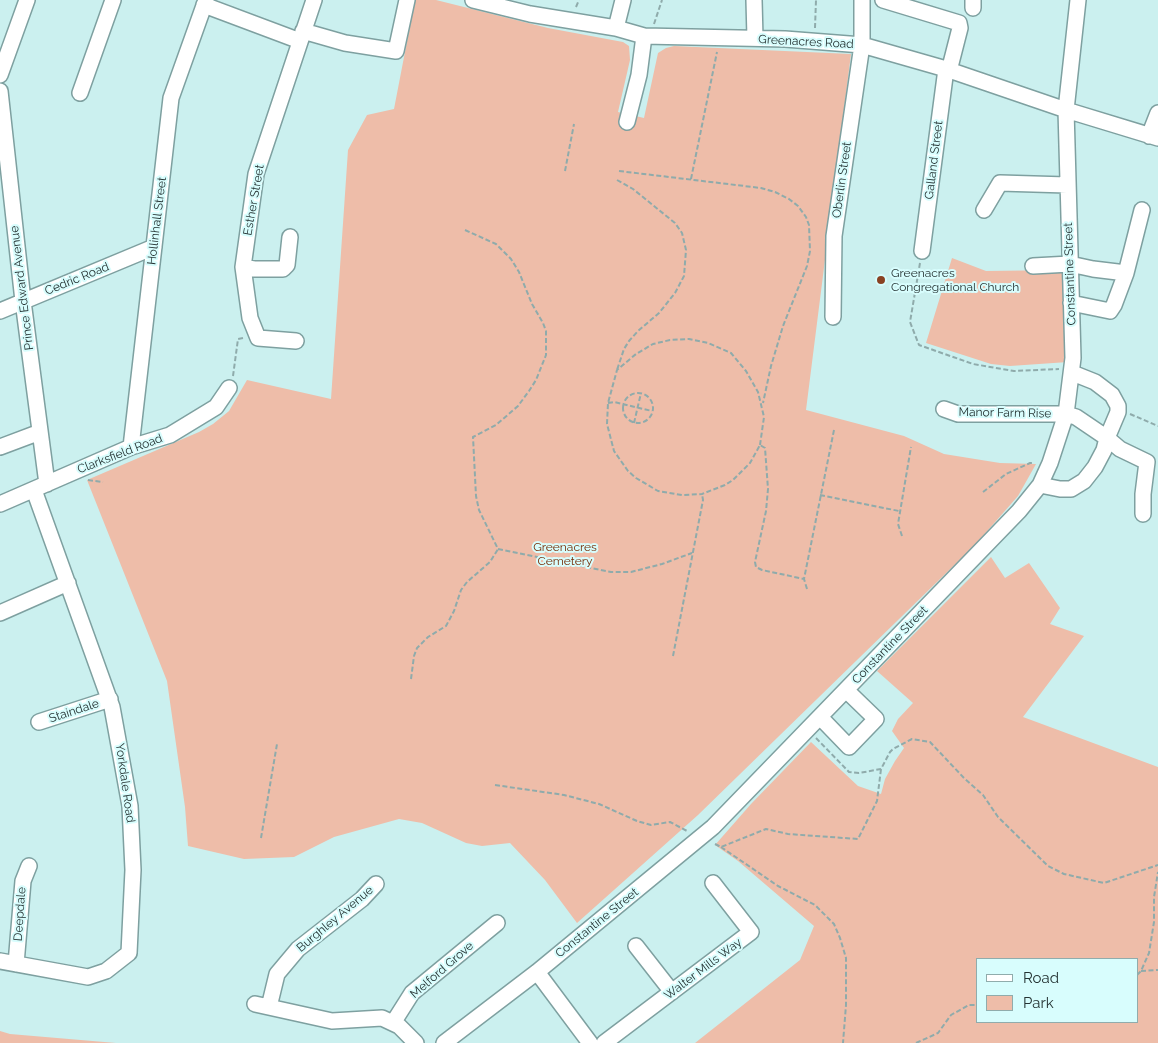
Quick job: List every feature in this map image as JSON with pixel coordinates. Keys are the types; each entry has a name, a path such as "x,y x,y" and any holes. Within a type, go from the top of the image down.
{"street":[{"path":"0,75 27,0"},
{"path":"80,93 113,0"},
{"name":"Esther Street","path":"258,338 250,318 243,267 256,174 314,0"},
{"path":"205,3 302,36 396,51 408,0"},
{"name":"Greenacres Road","path":"473,0 530,14 616,28 648,36 815,40 862,45 947,70 1154,137"},
{"path":"616,28 623,0"},
{"path":"754,0 755,38"},
{"name":"Oberlin Street","path":"833,317 834,236 862,45 862,0"},
{"name":"Galland Street","path":"883,0 959,23 960,28 947,70 922,251"},
{"name":"Constantine Street","path":"444,1043 537,972 713,827 1019,511 1040,485 1050,463 1066,414 1073,372 1066,110 1078,0"},
{"name":"Hollinhall Street","path":"131,447 171,98 205,3"},
{"path":"627,122 648,36"},
{"name":"Prince Edward Avenue","path":"0,91 40,432 41,487"},
{"path":"1154,137 1158,113"},
{"path":"984,210 1000,183 1067,185"},
{"path":"1071,303 1110,311 1126,273 1142,210"},
{"path":"243,267 283,269 287,265 290,237"},
{"name":"Cedric Road","path":"0,311 154,247"},
{"path":"1032,266 1070,264 1126,273"},
{"path":"258,338 296,341"},
{"path":"1040,485 1071,489 1084,481 1095,467 1104,450 1118,412 1118,406 1112,395 1095,382 1073,372"},
{"name":"Clarksfield Road","path":"0,504 131,447 170,434 216,407 229,388"},
{"name":"Manor Farm Rise","path":"944,409 958,414 1066,414"},
{"path":"1066,414 1076,417 1120,449 1147,462 1143,494 1143,514"},
{"path":"0,447 40,432"},
{"name":"Yorkdale Road","path":"0,961 88,977 106,971 129,953 133,870 130,806 110,699 68,583 41,487"},
{"path":"0,613 68,583"},
{"path":"820,717 849,747 876,719 846,690"},
{"name":"Staindale","path":"39,722 110,699"},
{"name":"Deepdale","path":"16,964 23,881 29,866"},
{"name":"Walter Mills Way","path":"604,1043 751,932 714,883"},
{"name":"Burghley Avenue","path":"376,884 362,899 298,949 277,974 262,1006 332,1021 382,1018 393,1023"},
{"name":"Melford Grove","path":"393,1023 412,993 497,923"},
{"path":"636,946 672,992"},
{"path":"537,972 590,1043"},
{"path":"393,1023 399,1026 416,1043"}],"path":[{"path":"648,36 662,0"},
{"path":"815,40 816,0"},
{"path":"692,179 717,50"},
{"path":"566,171 574,124"},
{"path":"619,171 761,188 775,192 798,206 806,217 809,225 810,251 807,266 783,326 762,406"},
{"path":"617,180 633,189 675,223 682,233 686,250 684,276 675,293 659,313 628,341 624,349 617,370 606,414 610,440 614,451 628,471 636,478 658,491 682,496 702,494 718,489 733,480 750,463 760,445 764,417 758,392 746,371 731,353 708,343 670,340 653,344 636,354 617,370"},
{"path":"465,230 496,244 512,259 532,304 544,323 546,337 544,361 536,380 518,406 496,425 473,437 476,496 479,510 498,549"},
{"path":"922,251 910,322 919,345 973,364 1014,370 1073,372"},
{"path":"229,388 234,371 238,339 258,338"},
{"path":"634,423 641,393"},
{"path":"641,393 649,398 653,406 648,419 634,423 624,414 623,404 628,396 641,393"},
{"path":"608,403 623,404 652,411"},
{"path":"807,589 804,579 834,430"},
{"path":"760,445 765,448 768,489 766,511 755,562 756,567 804,579"},
{"path":"902,536 898,524 911,447"},
{"path":"983,492 1006,474 1030,463 1050,463"},
{"path":"673,656 703,500 702,494"},
{"path":"820,495 900,511"},
{"path":"498,549 611,572 631,572 662,564 692,553"},
{"path":"411,679 417,648 428,637 446,626 454,611 461,590 467,582 490,562 498,549"},
{"path":"808,729 849,772 859,773 881,769"},
{"path":"721,846 766,829 788,834 858,839 876,800 881,769 890,752 912,739 930,742 983,795 998,817 1048,866 1064,874 1104,883 1158,865"},
{"path":"261,838 277,744"},
{"path":"495,785 564,795 599,804 637,821 651,825 670,822 684,831 694,832 700,838 721,846 778,886 801,896 815,905 834,924 846,958 846,1005 843,1043"},
{"path":"1138,973 1141,971 1149,953 1154,922 1154,897 1158,872"},
{"path":"1141,971 1158,970"},
{"path":"916,1043 938,1033 951,1015 969,1005 976,1006"}],"green space":[{"name":"Greenacres Cemetery","path":"415,0 436,0 548,28 623,42 629,46 630,60 618,112 644,118 658,53 666,48 674,46 851,54 806,410 904,436 944,454 1000,463 1036,464 1018,496 975,545 698,815 577,923 545,880 510,843 482,846 466,843 422,823 399,819 334,837 294,857 244,859 188,846 185,807 167,681 87,480 199,432 213,424 229,411 247,380 331,399 348,150 367,115 394,109"},
{"path":"952,258 986,271 1064,270 1068,362 1010,366 991,364 926,343"},
{"path":"991,557 1005,578 1029,563 1060,608 1050,624 1084,636 1023,717 1158,767 1158,1043 695,1043 800,960 814,926 738,861 715,845 751,804 811,742 858,786 881,794 885,779 904,748 892,731 898,719 913,703 877,671"},
{"path":"0,1031 10,1034 116,1043 0,1043"}],"place":[{"name":"Greenacres Congregational Church","path":"881,280"}]}
